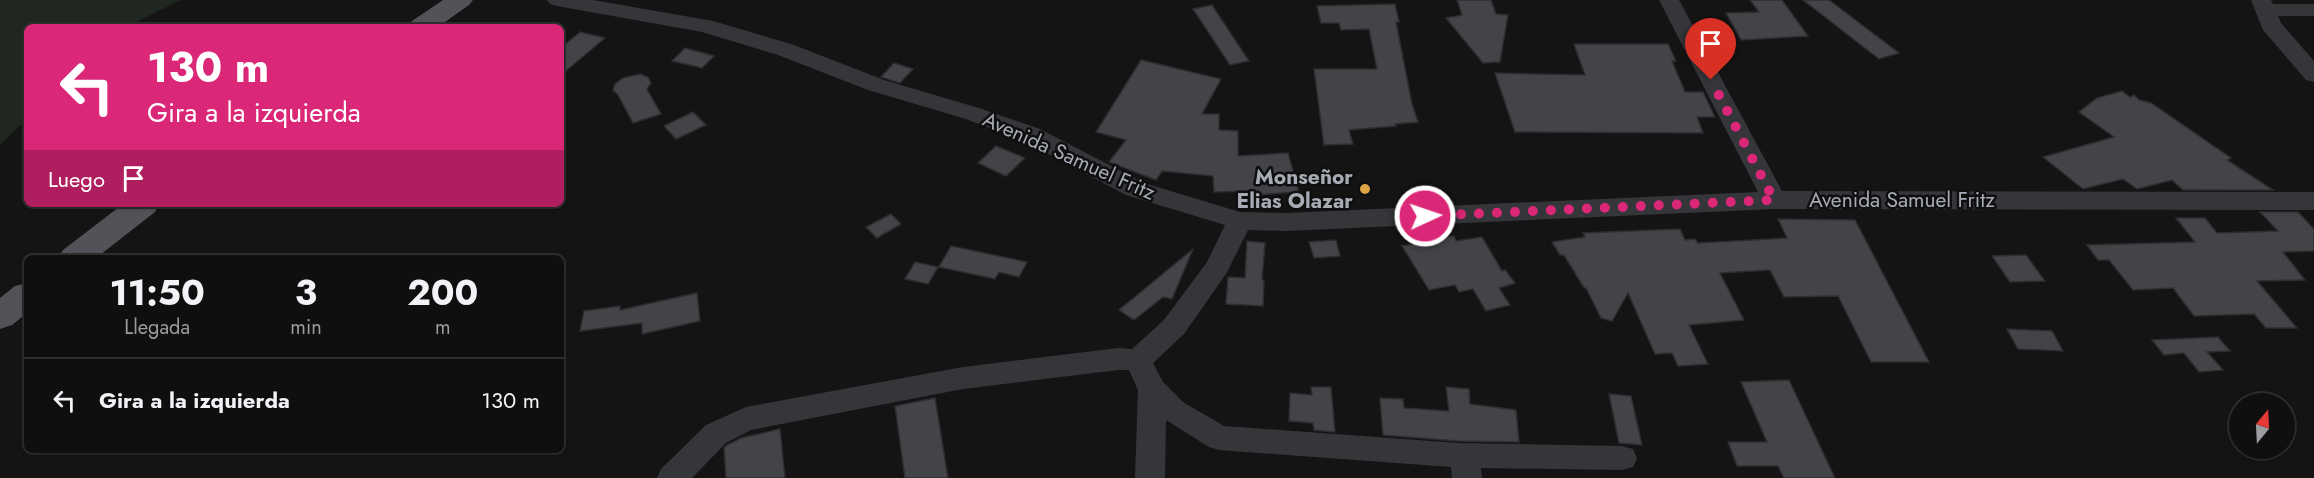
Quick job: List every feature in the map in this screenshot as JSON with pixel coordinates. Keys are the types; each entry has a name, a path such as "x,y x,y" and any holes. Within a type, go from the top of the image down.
{"main road":[{"path":"425,24 460,0"},
{"path":"79,255 140,207"},
{"path":"0,316 24,297"}],"street":[{"name":"Avenida Samuel Fritz","path":"557,0 705,26 786,50 876,85 974,114 1032,135 1135,189 1240,221 1298,221 1774,200 2314,201"},
{"path":"1669,0 1774,200"},
{"path":"2314,10 2263,5 2271,25 2314,75"},
{"path":"672,478 716,434 746,419 963,378 1118,359 1138,360 1174,327 1216,267 1240,221"},
{"path":"1138,360 1152,390 1173,410 1219,438 1463,467 1622,458"},
{"path":"1150,478 1152,390"}],"shaded area":[{"path":"0,0 181,0 132,24 24,24 24,122 0,145"}],"building":[{"path":"1457,0 1491,0 1496,14 1508,15 1500,62 1483,63 1446,18 1462,15"},
{"path":"1750,0 1782,0 1808,36 1741,40 1726,13 1759,12"},
{"path":"1803,0 1829,0 1899,53 1879,59"},
{"path":"1395,4 1399,22 1396,22 1412,104 1418,122 1349,130 1353,144 1324,145 1314,69 1377,69 1369,29 1341,30 1339,23 1321,23 1317,6"},
{"path":"1212,5 1249,61 1230,65 1193,9"},
{"path":"580,32 605,38 564,72 564,45"},
{"path":"1574,44 1668,44 1676,61 1672,61 1685,92 1703,92 1715,117 1697,117 1703,133 1515,132 1495,73 1585,75"},
{"path":"685,48 714,56 702,68 672,61"},
{"path":"1141,60 1221,79 1202,114 1219,114 1219,130 1238,131 1238,156 1288,153 1299,192 1252,195 1252,191 1214,192 1213,176 1162,171 1156,180 1109,162 1126,140 1096,132"},
{"path":"894,63 913,69 900,83 881,77"},
{"path":"640,74 648,77 651,83 647,89 661,114 633,123 613,90 615,84 623,78"},
{"path":"2122,91 2130,97 2134,95 2139,100 2151,103 2231,158 2227,160 2273,190 2183,190 2172,180 2137,189 2123,179 2083,189 2043,157 2114,137 2079,112 2097,98"},
{"path":"693,112 706,125 676,139 664,126"},
{"path":"996,146 1025,158 1006,176 978,163"},
{"path":"2260,212 2298,212 2314,229 2314,251 2283,252 2305,280 2257,281 2297,328 2266,328 2254,314 2194,316 2173,288 2133,290 2109,260 2098,260 2087,245 2195,242 2176,218 2205,218 2217,233 2278,231"},
{"path":"891,214 901,224 877,238 866,227"},
{"path":"1778,219 1855,220 1929,362 1871,362 1838,296 1784,297 1770,270 1720,273 1744,320 1689,325 1708,364 1678,366 1672,353 1655,354 1628,293 1612,321 1601,318 1586,288 1564,255 1560,255 1552,242 1585,237 1583,233 1680,229 1685,240 1695,239 1698,243 1787,238"},
{"path":"1454,236 1456,241 1482,237 1502,271 1505,270 1515,283 1499,288 1510,305 1486,311 1473,289 1459,292 1455,285 1429,290 1402,246 1428,241 1428,239"},
{"path":"1336,240 1340,256 1314,258 1309,242"},
{"path":"1247,241 1265,243 1262,280 1264,280 1263,306 1226,304 1228,277 1245,278"},
{"path":"951,246 1027,262 1019,277 999,272 995,279 939,267"},
{"path":"1193,249 1172,299 1163,297 1134,320 1119,310"},
{"path":"2026,255 2045,281 2010,282 1992,256"},
{"path":"915,262 938,267 928,284 905,279"},
{"path":"697,293 700,321 642,334 642,323 580,331 584,311 620,306 620,310"},
{"path":"2007,329 2052,331 2063,351 2018,349"},
{"path":"2218,337 2230,351 2207,352 2223,370 2199,372 2184,353 2164,355 2152,340"},
{"path":"1789,380 1835,478 1784,478 1778,466 1737,466 1728,442 1767,442 1741,382"},
{"path":"1311,387 1331,387 1335,432 1314,430 1313,423 1289,421 1290,393 1312,395"},
{"path":"1446,387 1469,389 1470,404 1516,410 1519,442 1458,441 1383,435 1380,398 1403,399 1404,408 1449,411"},
{"path":"1609,394 1631,396 1642,445 1619,443"},
{"path":"935,398 948,478 905,478 895,406"},
{"path":"780,429 785,478 726,478 724,448 727,445 741,438"}],"place":[{"name":"Monseñor Elias Olazar","path":"1365,189"}],"route":[{"path":"1425,216 1774,200 1711,80"}]}
